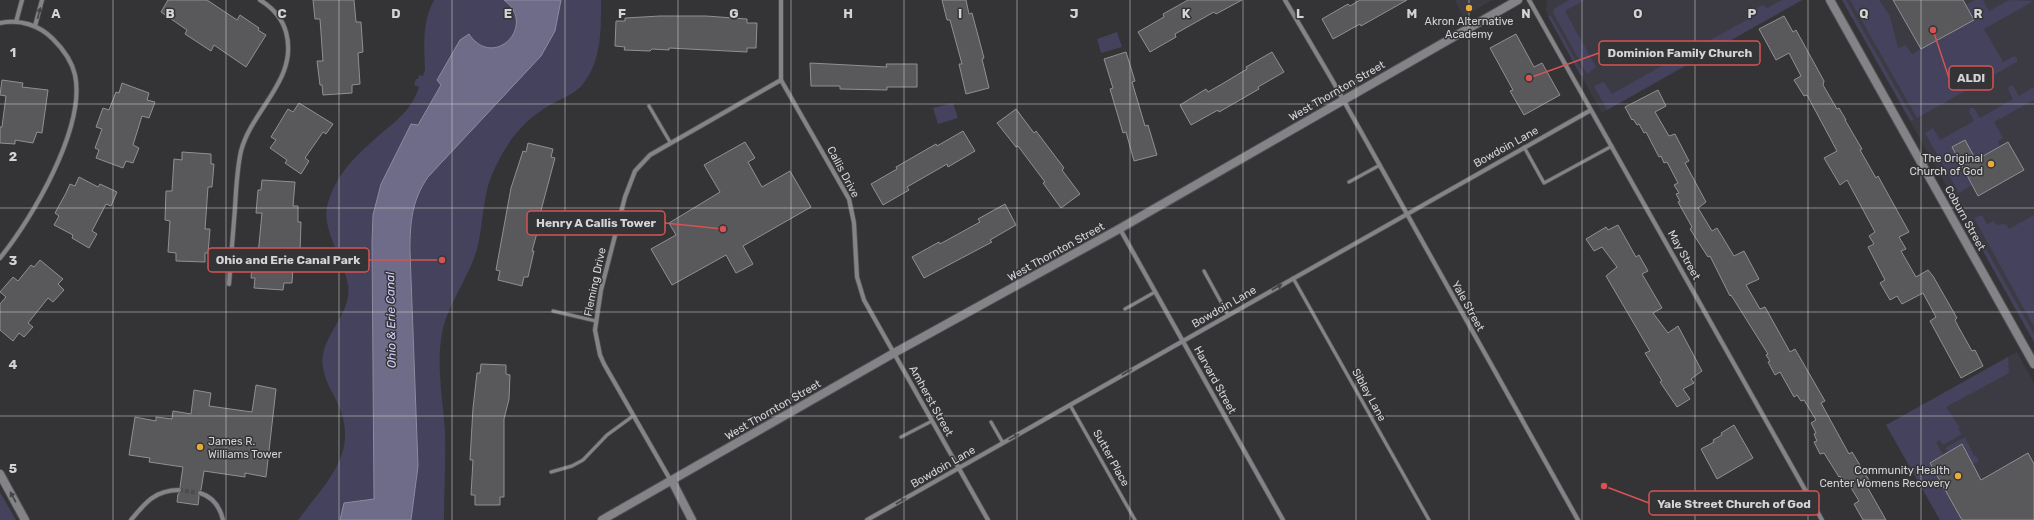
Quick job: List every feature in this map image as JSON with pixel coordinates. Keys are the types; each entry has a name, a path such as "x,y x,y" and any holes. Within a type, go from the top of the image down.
{"main road":[{"name":"West Thornton Street","path":"602,520 894,353 1119,229 1518,0"},
{"name":"Coburn Street","path":"1830,0 2034,364"},
{"path":"0,474 26,520"},
{"path":"672,481 692,520"}],"street":[{"path":"16,22 22,0"},
{"path":"36,26 42,0"},
{"path":"229,284 236,189 242,150 253,121 285,73 289,52 288,40 280,18 260,0"},
{"name":"Callis Drive","path":"781,0 781,80 849,199 854,223 855,264 860,289 894,353"},
{"name":"Yale Street","path":"1285,0 1380,165 1578,520"},
{"name":"May Street","path":"1529,0 1822,520"},
{"path":"0,23 16,22 36,26 49,35 66,54 75,75 75,100 67,139 53,174 32,210 0,258"},
{"name":"Fleming Drive","path":"672,481 633,416 600,355 596,321 601,290 629,182 642,162 670,142 781,80"},
{"name":"Bowdoin Lane","path":"867,520 1591,110"},
{"name":"Harvard Street","path":"1119,229 1283,520"},
{"name":"Amherst Street","path":"894,353 988,520"},
{"path":"131,520 153,496 166,491 179,490"},
{"path":"200,493 213,500 220,511 223,520"}],"lane":[{"path":"649,106 670,142"},
{"path":"1524,147 1544,183 1612,146"},
{"path":"1349,182 1380,165"},
{"path":"1204,271 1228,315"},
{"name":"Sibley Lane","path":"1293,278 1429,520"},
{"path":"1125,309 1155,292"},
{"path":"553,311 596,321"},
{"name":"Sutter Place","path":"1070,405 1135,520"},
{"path":"551,472 572,466 583,460 607,434 633,416"},
{"path":"901,437 932,420"},
{"path":"991,422 1003,443"}],"shaded area":[{"path":"434,0 504,0 513,10 516,21 515,31 509,40 501,46 491,48 480,44 469,34 437,80 441,85 418,125 411,125 390,167 379,195 373,225 372,242 374,499 344,503 340,520 298,520 330,478 338,464 343,450 345,435 343,418 326,378 322,360 326,345 343,312 348,294 346,276 330,235 326,216 327,207 336,184 349,164 400,117 413,101 419,87 414,85 416,79 418,79 419,75 423,76 425,70 424,43 427,17"},
{"path":"561,0 601,0 601,22 597,55 589,75 580,88 540,111 524,125 510,141 499,159 490,180 485,199 477,249 469,270 449,311 440,345 440,382 445,432 444,520 411,520 418,466 410,233 414,204 428,177 555,31"},
{"name":"Akron Alternative Academy","path":"1455,0 1492,0 1463,17"},
{"path":"1547,0 1802,0 1602,113 1548,16 1546,9"},
{"path":"1569,0 1585,0 1565,11 1596,67 1587,74 1553,13 1555,8"},
{"path":"1782,0 1802,0 1607,110 1594,86 1604,82 1612,94 1667,63 1662,53 1664,50 1667,50 1674,60 1754,16 1752,11 1762,5 1767,8"},
{"path":"1842,0 2034,0 2034,342 1928,153"},
{"path":"1842,0 1846,0 1914,120 1910,120"},
{"path":"1850,0 1879,0 1890,16 1898,48 1906,45 1912,54 1973,20 1966,5 1975,0 1983,0 1989,11 2009,0 2034,1 1984,29 2003,62 2014,56 2017,58 2017,62 1917,118"},
{"path":"1548,16 1551,16 1584,75 1581,76"},
{"path":"1117,32 1122,47 1101,53 1097,39"},
{"path":"2010,86 2013,86 2019,96 2034,87 2034,100 1994,122 2003,138 1998,141 2000,147 1976,160 1965,140 1962,168 1972,185 1959,193 1925,133 1933,128 1940,140 1974,121 1969,111 1970,108 1974,108 1980,118 2013,99 2008,89"},
{"path":"953,103 958,118 938,124 933,108"},
{"path":"1982,215 1987,224 1994,221 1997,225 2006,224 2009,229 2034,215 2034,327 1974,218"},
{"path":"1986,249 2034,334 2034,342 1983,251"},
{"path":"2017,352 2034,383 2034,520 1940,520 1886,425"},
{"path":"2008,357 2009,373 1946,407 1960,428 1958,429 1962,434 1943,445 1940,440 1936,442 1943,455 1930,463 1962,520 1940,520 1886,425"},
{"path":"1965,437 1974,456 1976,456 1979,461 1973,464 1962,444 1948,452 1945,448"},
{"path":"0,492 16,520 0,520"}],"water":[{"name":"Ohio & Erie Canal","path":"504,0 561,0 555,31 541,56 428,177 418,194 415,203 411,221 410,250 418,466 411,520 340,520 344,503 374,499 372,242 373,215 381,184 411,124 418,125 441,85 437,80 460,40 469,34 479,44 490,48 500,46 509,40 514,32 516,21 513,10"}],"building":[{"path":"168,0 207,0 237,20 240,15 259,28 258,30 266,35 246,67 214,45 211,51 185,34 187,30 161,12"},
{"path":"313,0 354,0 356,22 361,22 363,52 358,53 360,84 352,85 352,93 323,95 322,85 320,85 317,61 323,61 320,19 315,19"},
{"path":"942,0 966,0 969,14 972,13 984,58 982,59 989,88 966,94 959,64 962,64 950,20 947,20"},
{"path":"1188,0 1242,0 1216,14 1214,12 1175,34 1176,37 1150,52 1138,32 1164,17 1163,14"},
{"path":"1360,0 1407,0 1361,26 1360,24 1333,39 1322,19 1348,4 1350,6"},
{"path":"1893,0 1963,0 1974,20 1921,49"},
{"path":"706,16 747,19 747,23 757,23 756,48 747,48 747,52 669,48 669,50 652,49 650,51 624,50 625,47 615,46 616,21 625,21 625,18"},
{"path":"1784,16 1793,32 1796,30 1824,81 1823,85 1837,109 1839,108 1862,149 1860,150 1876,178 1878,176 1909,232 1899,237 1906,249 1901,251 1916,277 1928,270 1933,276 1957,318 1955,320 1958,326 1972,351 1975,350 1983,366 1961,378 1930,321 1936,317 1923,293 1902,304 1897,296 1890,300 1880,283 1885,280 1868,247 1874,244 1869,236 1875,232 1847,180 1840,185 1824,158 1837,151 1807,95 1804,96 1794,80 1801,76 1789,53 1776,60 1759,29"},
{"path":"1516,34 1534,67 1542,63 1560,95 1524,115 1510,91 1513,90 1490,48"},
{"path":"1126,52 1135,81 1132,82 1145,126 1148,125 1157,155 1134,161 1126,132 1123,133 1110,89 1113,88 1104,59"},
{"path":"1272,52 1284,72 1258,87 1259,89 1219,112 1218,110 1191,125 1180,105 1206,89 1208,92 1222,84 1247,69 1246,67"},
{"path":"810,63 887,67 886,64 917,64 917,87 887,87 887,90 840,89 840,86 811,86"},
{"path":"2,80 23,83 22,87 48,90 42,133 37,132 33,143 15,140 15,144 0,143 0,127 2,127 6,96 0,95"},
{"path":"122,83 149,93 147,100 155,102 149,118 142,116 133,145 139,148 133,163 126,161 123,168 96,158 99,150 95,148 102,129 96,127 103,108 109,110 116,92 119,93"},
{"path":"1658,90 1666,106 1655,112 1669,136 1675,134 1689,161 1685,163 1706,202 1698,208 1712,231 1717,228 1734,256 1744,251 1759,279 1746,285 1760,309 1765,307 1790,352 1795,349 1825,401 1821,403 1849,454 1852,452 1869,480 1865,483 1886,520 1863,520 1854,504 1859,501 1847,481 1845,483 1840,476 1839,477 1824,453 1820,454 1814,442 1817,441 1814,434 1816,433 1811,423 1816,420 1804,400 1801,401 1797,395 1794,397 1780,372 1775,375 1768,362 1770,361 1766,355 1768,354 1731,295 1730,296 1710,256 1708,257 1690,229 1692,227 1678,202 1680,201 1676,194 1679,193 1674,185 1678,183 1667,162 1664,163 1661,156 1659,157 1646,132 1644,133 1639,124 1637,125 1633,119 1632,120 1625,107"},
{"path":"299,103 333,124 326,134 323,132 305,158 309,161 301,174 285,163 287,160 270,148 276,140 271,137 288,109 293,112"},
{"path":"1016,109 1034,133 1036,131 1064,168 1062,170 1080,194 1061,208 1043,183 1045,182 1018,146 1016,147 997,123"},
{"path":"963,131 975,151 948,167 947,164 907,187 909,190 883,205 871,184 897,169 896,167 936,144 937,146"},
{"name":"The Original Church of God","path":"1965,140 1976,160 2008,142 2024,170 1978,196 1952,147"},
{"path":"745,142 755,158 748,162 762,187 790,171 811,207 743,246 753,264 736,273 726,255 672,285 651,249 676,235 669,223 720,192 704,165"},
{"path":"528,143 553,149 551,157 555,158 535,233 537,233 532,251 534,251 528,277 524,277 522,286 498,280 500,271 496,270 511,188 523,151 526,152"},
{"path":"182,152 211,154 211,164 214,164 212,187 208,187 205,229 210,229 208,253 205,253 205,262 176,261 176,253 168,252 170,221 165,220 166,191 172,191 174,159 182,160"},
{"path":"79,177 98,187 100,184 117,192 111,206 106,204 92,231 97,234 89,248 72,238 73,235 54,225 59,216 55,213 70,184 75,186"},
{"path":"262,180 295,182 293,206 298,206 298,222 301,222 300,252 294,252 292,283 284,283 283,290 254,288 255,278 251,278 253,255 258,255 262,213 256,213 258,190 261,190"},
{"path":"1005,204 1016,225 990,240 992,242 924,278 912,257 939,242 940,244 980,222 978,219"},
{"path":"1618,225 1636,257 1639,255 1648,271 1642,274 1662,308 1653,313 1668,333 1678,326 1702,371 1691,379 1694,383 1683,389 1690,399 1677,407 1660,382 1662,381 1645,353 1650,351 1606,276 1617,267 1602,247 1594,251 1586,239 1606,227 1608,230"},
{"path":"40,260 63,279 58,284 64,290 53,302 48,298 28,323 33,327 24,337 19,333 13,341 0,330 0,304 6,297 0,292 13,277 18,281 31,265 34,267"},
{"path":"481,364 506,365 506,374 510,375 509,399 504,419 504,497 500,497 500,505 475,505 475,495 471,495 473,460 470,460 473,408 477,373 480,373"},
{"name":"James R. Williams Tower","path":"256,385 276,389 266,477 245,473 245,477 204,471 201,490 197,492 199,497 198,505 177,502 178,494 182,490 180,487 183,467 149,462 150,458 129,455 135,417 156,421 156,417 172,419 173,411 191,414 194,390 211,393 209,406 252,412"},
{"path":"1734,425 1753,458 1717,479 1701,449 1714,442 1713,440 1722,435 1721,433"},
{"name":"Community Health Center Womens Recovery","path":"1962,444 1981,480 2028,453 2034,464 2034,520 1962,520 1930,463"}],"tunnel":[{"path":"179,490 200,493"}],"place":[{"name":"Akron Alternative Academy","path":"1469,8"},
{"name":"ALDI","path":"1933,30"},
{"name":"Dominion Family Church","path":"1529,78"},
{"name":"The Original Church of God","path":"1991,164"},
{"name":"Henry A Callis Tower","path":"723,229"},
{"name":"Ohio and Erie Canal Park","path":"442,260"},
{"name":"James R. Williams Tower","path":"200,447"},
{"name":"Community Health Center Womens Recovery","path":"1958,476"},
{"name":"Yale Street Church of God","path":"1604,486"}]}
